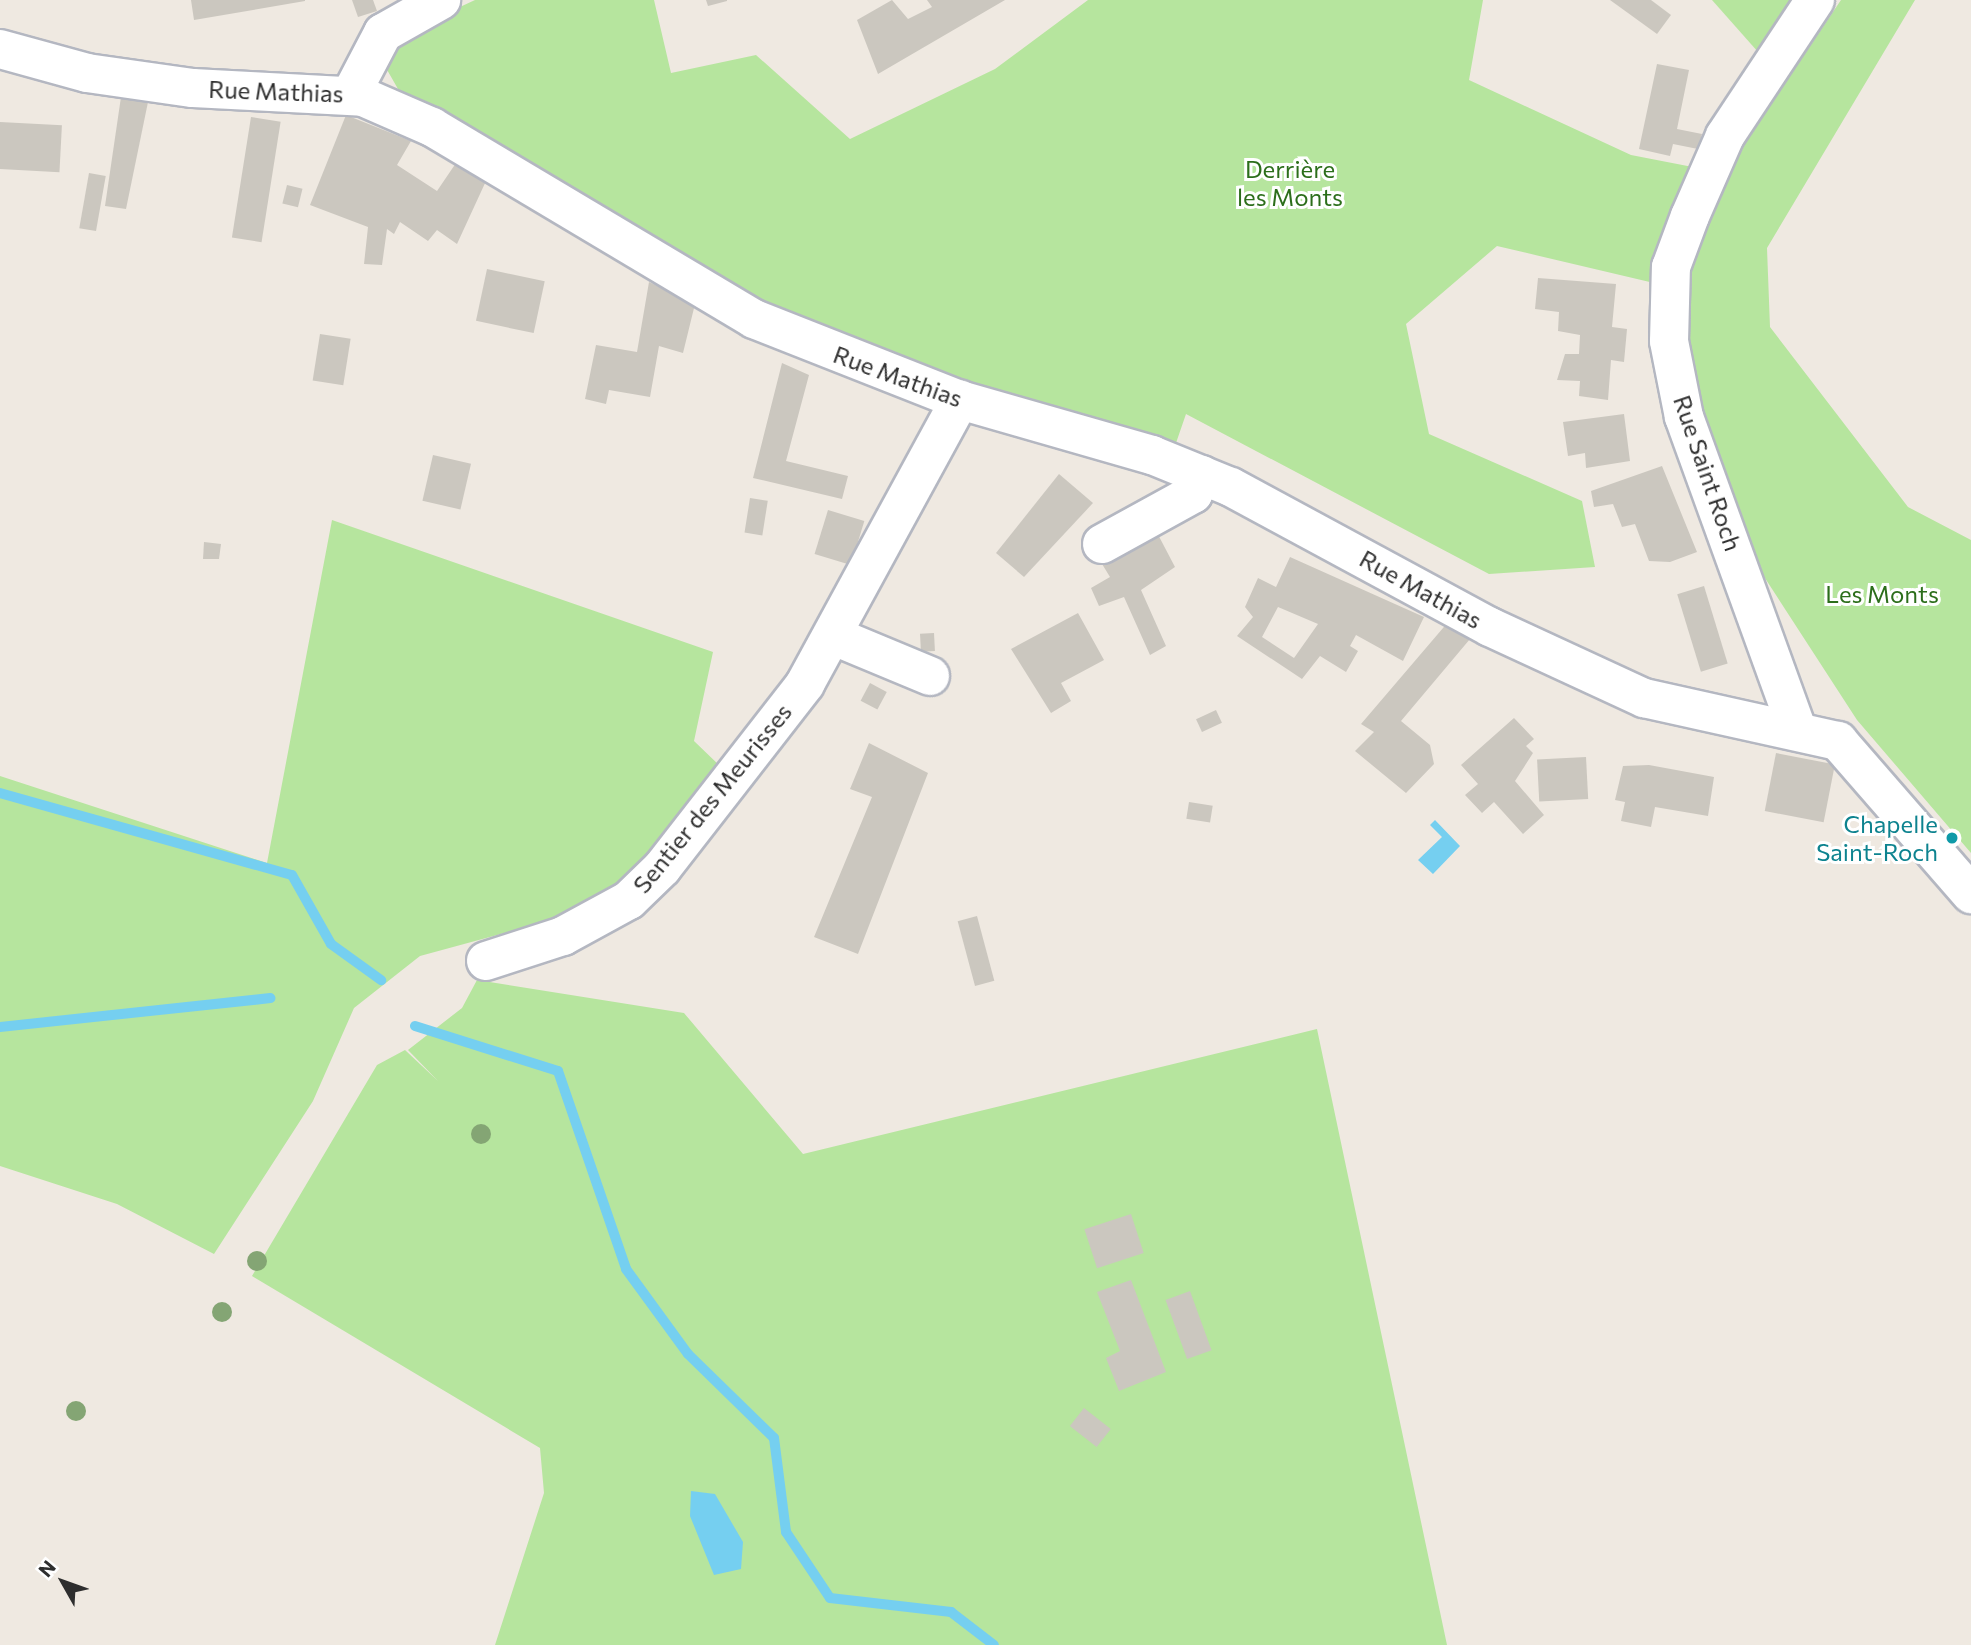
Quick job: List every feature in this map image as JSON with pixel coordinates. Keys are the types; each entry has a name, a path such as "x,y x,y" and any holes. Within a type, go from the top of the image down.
{"street":[{"path":"351,94 383,33 441,0"},
{"name":"Rue Saint Roch","path":"1797,729 1688,430 1669,341 1671,267 1689,216 1725,136 1815,0"},
{"name":"Rue Mathias","path":"0,49 87,73 193,88 351,94 432,127 754,319 960,400 1202,475 1490,627 1644,698 1739,724 1797,729"},
{"name":"Sentier des Meurisses","path":"486,961 563,936 629,901 662,868 797,694 834,636 960,400"},
{"path":"1102,544 1193,494 1202,475"},
{"path":"834,636 930,676"},
{"path":"1797,729 1838,741 1971,894"}],"green space":[{"name":"Derrière les Monts","path":"475,0 654,0 671,73 756,55 850,139 995,69 1088,0 1483,0 1469,80 1631,155 1703,169 1654,283 1497,246 1406,324 1429,434 1582,501 1595,567 1489,574 1186,414 1176,443 945,385 751,302 398,89 386,68 391,39"},
{"path":"1712,0 1798,0 1766,61"},
{"name":"Les Monts","path":"1841,0 1915,0 1767,248 1770,327 1908,507 1971,540 1971,853 1857,720 1750,555 1682,353 1690,247 1750,135"},
{"path":"332,520 713,652 694,741 720,766 623,886 570,915 420,956 354,1008 313,1101 214,1254 117,1204 0,1166 0,776 267,863"},
{"path":"477,980 684,1013 803,1154 1317,1029 1447,1645 495,1645 544,1493 540,1448 252,1276 377,1065 405,1050 438,1081 408,1050 462,1008"}],"water":[{"path":"1435,820 1460,846 1433,874 1418,860 1442,837 1430,825"},
{"path":"691,1491 715,1494 743,1542 741,1569 714,1575 690,1516"}],"building":[{"path":"191,0 305,0 305,1 194,20"},
{"path":"352,0 373,0 377,11 358,17"},
{"path":"706,0 727,0 727,1 708,6"},
{"path":"892,0 908,19 932,7 927,0 1005,0 878,74 857,20"},
{"path":"1610,0 1651,0 1671,15 1657,34"},
{"path":"1657,64 1689,70 1677,129 1702,134 1698,149 1673,144 1670,156 1639,149"},
{"path":"121,97 148,102 126,209 105,206"},
{"path":"346,115 411,141 397,165 437,191 456,163 486,181 457,244 437,230 428,241 400,222 394,234 387,229 382,265 364,264 368,227 310,205"},
{"path":"251,117 281,122 262,242 232,237"},
{"path":"0,122 62,125 59,172 0,169"},
{"path":"89,173 106,176 96,231 79,228"},
{"path":"287,185 303,189 298,207 282,203"},
{"path":"487,269 545,281 534,333 476,321"},
{"path":"1538,278 1616,284 1612,327 1627,329 1624,362 1611,360 1608,400 1579,396 1580,381 1557,380 1565,354 1579,354 1580,335 1558,331 1559,312 1535,309"},
{"path":"649,282 695,304 683,353 659,346 650,397 609,390 606,404 585,399 596,345 637,352"},
{"path":"320,334 351,339 343,385 313,380"},
{"path":"782,363 809,375 786,461 848,476 842,499 753,478"},
{"path":"1624,414 1630,461 1586,468 1585,453 1568,456 1563,422"},
{"path":"433,455 471,464 460,510 422,501"},
{"path":"1662,466 1697,552 1670,562 1649,561 1635,524 1622,527 1613,504 1594,507 1591,491"},
{"path":"1059,474 1093,503 1024,577 996,553"},
{"path":"750,498 768,501 762,535 745,533"},
{"path":"828,510 864,521 851,565 815,554"},
{"path":"1153,525 1175,567 1141,590 1166,646 1150,655 1124,597 1099,606 1091,588 1110,577 1099,559"},
{"path":"204,542 221,544 219,559 203,559"},
{"path":"1290,557 1424,617 1403,661 1356,635 1350,646 1358,651 1346,672 1320,656 1302,679 1237,636 1253,617 1245,607 1258,578 1276,587","holes":["1278,607 1318,624 1294,658 1262,637"]},
{"path":"1704,586 1728,663 1701,672 1677,594"},
{"path":"1078,613 1104,660 1061,683 1071,701 1051,713 1011,649"},
{"path":"1449,621 1470,639 1401,721 1430,745 1434,764 1406,793 1355,751 1374,732 1361,724"},
{"path":"934,633 935,651 921,652 920,634"},
{"path":"870,683 887,692 877,710 861,701"},
{"path":"1216,710 1222,723 1202,732 1196,719"},
{"path":"1514,718 1534,739 1526,746 1533,753 1515,781 1544,815 1523,834 1494,802 1482,813 1465,795 1478,784 1461,765"},
{"path":"869,743 928,773 858,954 814,937 872,797 850,789"},
{"path":"1776,753 1835,764 1824,822 1765,811"},
{"path":"1586,757 1588,799 1539,802 1537,760"},
{"path":"1649,765 1714,777 1708,816 1655,807 1651,827 1621,821 1625,802 1615,800 1623,766"},
{"path":"1189,802 1213,806 1210,823 1186,819"},
{"path":"977,916 994,981 975,986 958,921"},
{"path":"1131,1214 1144,1253 1097,1268 1084,1229"},
{"path":"1131,1280 1166,1372 1119,1391 1106,1358 1120,1351 1097,1292"},
{"path":"1190,1291 1212,1350 1187,1359 1166,1300"},
{"path":"1084,1408 1111,1429 1097,1447 1070,1426"}],"waterway":[{"path":"0,793 292,875 331,944 381,980"},
{"path":"0,1027 270,998"},
{"path":"415,1026 558,1071 626,1269 688,1354 774,1438 786,1532 830,1598 951,1612 994,1645"}],"place":[{"name":"Chapelle Saint-Roch","path":"1952,838"}]}
